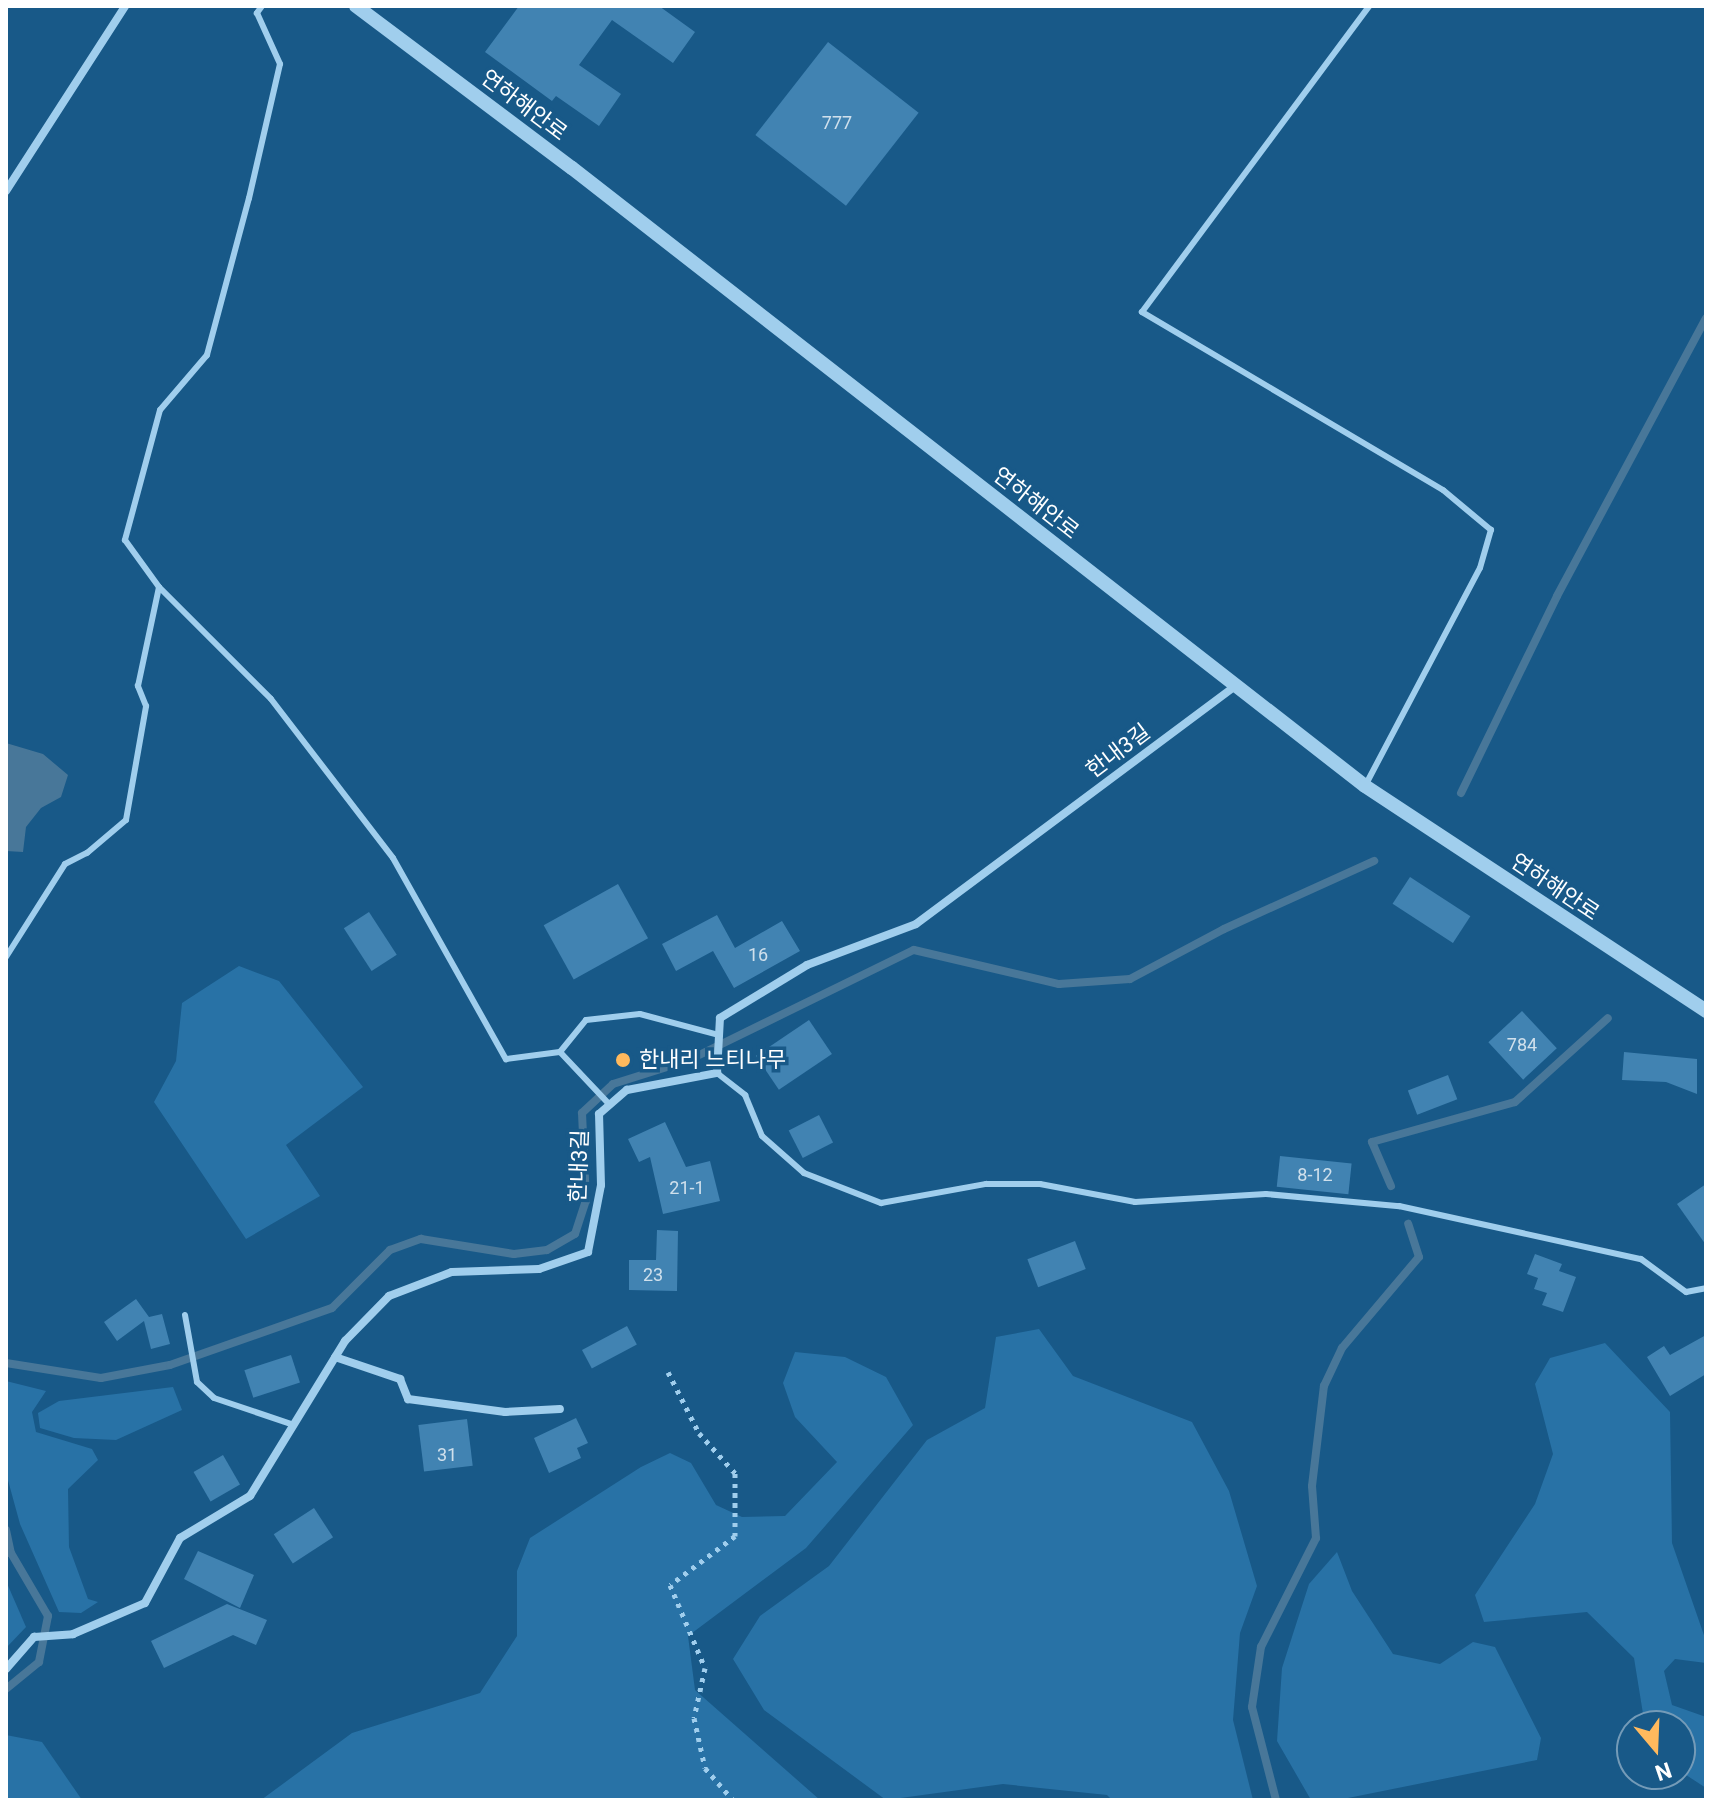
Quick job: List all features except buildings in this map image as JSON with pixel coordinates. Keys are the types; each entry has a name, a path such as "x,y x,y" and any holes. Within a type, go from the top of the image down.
{"street":[{"path":"6,191 125,6"},
{"name":"연하해안로","path":"356,6 572,168 1365,786 1706,1011"},
{"name":"한내3길","path":"719,1035 720,1018 807,965 916,924 1235,686"},
{"path":"717,1073 719,1035"},
{"name":"한내3길","path":"6,1669 34,1637 73,1634 145,1603 180,1538 250,1496 335,1357 389,1296 452,1272 539,1269 588,1252 601,1185 599,1114 627,1090 717,1073"},
{"path":"335,1357 400,1379 408,1399 505,1412 560,1409"}],"lane":[{"path":"262,6 257,13 280,64 249,198 207,355 160,410 125,540 159,587 271,699 393,858 506,1059 560,1052 586,1020 640,1014 719,1035"},
{"path":"1365,786 1480,568 1491,530 1443,490 1142,312 1369,6"},
{"path":"6,957 65,864 87,853 126,820 146,706 138,686 159,587"},
{"path":"560,1052 610,1105"},
{"path":"717,1073 745,1095 762,1136 804,1173 881,1203 986,1184 1040,1184 1135,1202 1266,1194 1399,1206 1641,1259 1686,1292 1706,1288"},
{"path":"185,1315 197,1382 214,1398 294,1425"}],"path":[{"path":"668,1372 699,1433 735,1473 735,1536 670,1585 705,1668 694,1718 705,1768 733,1800"}],"shaded area":[{"path":"6,743 43,754 68,775 61,797 41,808 26,827 23,852 6,851"},
{"path":"239,966 279,981 363,1087 286,1145 320,1196 246,1239 154,1102 176,1061 182,1003"},
{"path":"1039,1329 1073,1376 1192,1422 1229,1491 1257,1586 1240,1633 1233,1720 1253,1800 1112,1800 1107,1795 1003,1784 886,1800 764,1710 733,1659 760,1616 829,1566 927,1440 985,1408 996,1337"},
{"path":"1605,1343 1670,1412 1672,1543 1706,1641 1706,1663 1675,1659 1664,1671 1672,1705 1686,1710 1642,1710 1634,1658 1587,1612 1484,1622 1475,1595 1535,1504 1553,1454 1535,1384 1550,1358"},
{"path":"795,1352 845,1357 886,1377 913,1425 806,1548 688,1636 695,1690 820,1800 261,1800 352,1733 480,1693 517,1636 517,1571 530,1538 641,1467 670,1453 691,1463 716,1505 742,1517 785,1516 837,1462 795,1417 783,1383"},
{"path":"6,1381 46,1391 32,1412 36,1432 92,1449 98,1460 68,1489 69,1547 88,1599 98,1602 81,1613 59,1612 20,1524 6,1473"},
{"path":"173,1387 182,1410 116,1440 74,1438 40,1428 38,1413 59,1401"},
{"path":"1337,1552 1352,1591 1393,1654 1440,1664 1473,1642 1495,1647 1541,1738 1537,1760 1338,1800 1311,1800 1277,1741 1282,1668 1309,1584"},
{"path":"6,1581 26,1627 6,1648"},
{"path":"1696,1713 1706,1717 1706,1788 1696,1781"},
{"path":"6,1735 42,1742 82,1800 6,1800"}],"waterway":[{"path":"1461,793 1557,596 1706,318"},
{"path":"6,1363 101,1378 170,1365 332,1308 390,1250 421,1239 514,1254 547,1250 575,1234 586,1201 582,1113 613,1084 689,1060 914,950 1059,984 1130,979 1224,929 1374,861"},
{"path":"1391,1186 1372,1142 1515,1102 1608,1018"},
{"path":"1276,1800 1252,1707 1261,1647 1316,1538 1312,1486 1324,1386 1342,1348 1419,1257 1408,1224"},
{"path":"6,1530 11,1553 48,1616 39,1662 6,1689"}],"place":[{"name":"한내리 느티나무","path":"623,1060"}]}
